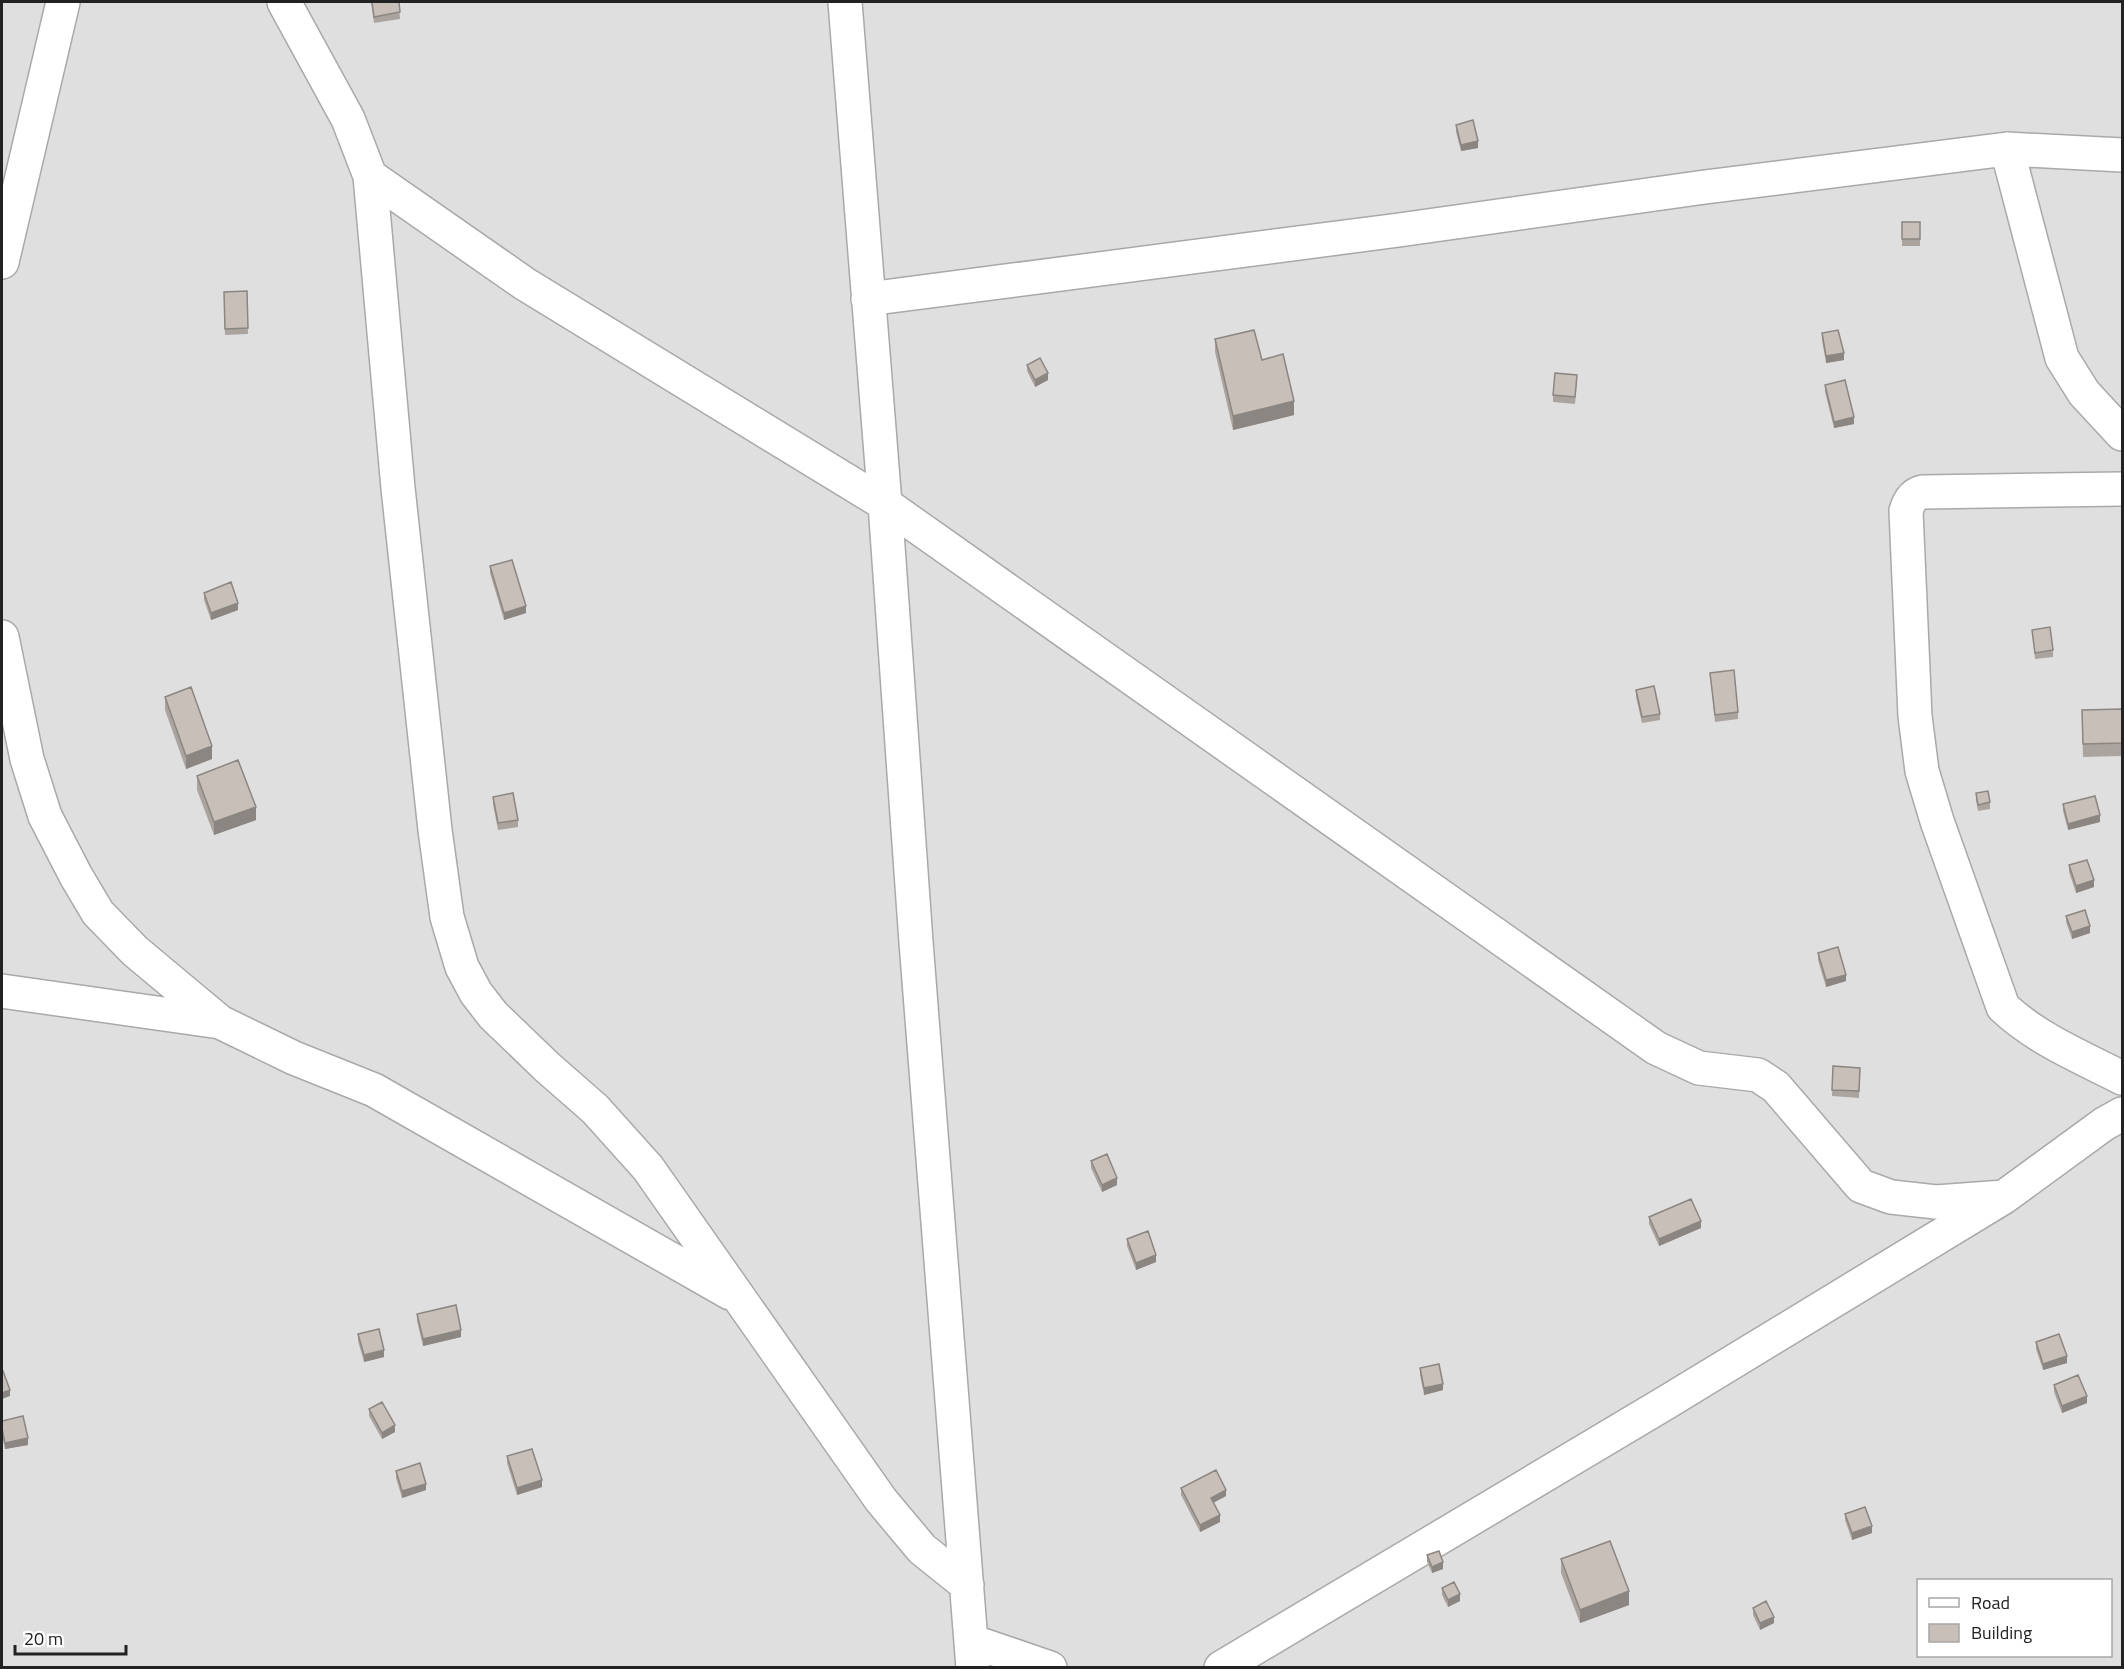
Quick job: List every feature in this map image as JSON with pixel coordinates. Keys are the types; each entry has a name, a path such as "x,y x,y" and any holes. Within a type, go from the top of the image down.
{"street":[{"path":"2,262 63,2"},
{"path":"284,2 348,119 370,176 398,488 435,830 447,917 462,967 476,993 494,1015 547,1067 595,1109 648,1168 881,1500 922,1549 967,1585"},
{"path":"845,2 972,1654 1050,1668"},
{"path":"868,299 2007,149 2122,154"},
{"path":"2007,149 2062,358 2084,393 2122,434"},
{"path":"370,176 525,284 885,504 1656,1048 1699,1068 1758,1075 1776,1086 1861,1186 1891,1197 1936,1202 2004,1197"},
{"path":"2122,489 1923,492 1917,493 1911,499 1906,511 1915,716 1923,771 1937,820 2003,1007 2019,1023 2060,1047 2122,1078"},
{"path":"2,637 27,759 45,816 98,913 128,943 220,1022 294,1058 374,1090 738,1298"},
{"path":"2,991 220,1022"},
{"path":"1221,1668 1667,1402 2004,1197 2104,1124 2122,1114"}],"shaded area":[{"path":"2,2 2122,2 2122,1667 2,1668"}],"building":[{"path":"372,2 399,2 400,12 374,17"},
{"path":"1473,120 1478,141 1461,145 1456,125"},
{"path":"1902,222 1920,222 1920,239 1902,239"},
{"path":"247,291 248,328 225,329 224,292"},
{"path":"1254,330 1262,360 1283,354 1294,401 1233,416 1215,339"},
{"path":"1838,330 1844,353 1826,356 1822,333"},
{"path":"1040,358 1048,373 1035,380 1027,365"},
{"path":"1555,373 1577,375 1575,397 1553,395"},
{"path":"1845,380 1854,417 1834,422 1825,385"},
{"path":"512,560 526,606 504,613 490,566"},
{"path":"231,582 238,603 211,613 204,593"},
{"path":"2050,627 2053,650 2035,653 2032,630"},
{"path":"1734,670 1738,712 1715,715 1710,673"},
{"path":"1654,686 1660,714 1642,717 1636,690"},
{"path":"191,687 212,746 186,756 165,697"},
{"path":"2122,709 2122,743 2083,744 2082,710"},
{"path":"238,760 256,807 214,822 197,776"},
{"path":"1988,791 1990,802 1978,805 1976,793"},
{"path":"513,793 518,820 498,823 493,797"},
{"path":"2095,796 2100,815 2068,824 2063,804"},
{"path":"2087,860 2094,880 2076,886 2069,865"},
{"path":"2085,910 2090,926 2072,932 2066,916"},
{"path":"1838,947 1846,975 1826,980 1818,953"},
{"path":"1833,1066 1860,1068 1859,1091 1832,1090"},
{"path":"1107,1154 1117,1178 1102,1185 1091,1161"},
{"path":"1691,1199 1701,1221 1659,1239 1649,1217"},
{"path":"1148,1231 1156,1255 1136,1263 1127,1239"},
{"path":"456,1305 461,1330 423,1339 417,1314"},
{"path":"379,1329 384,1350 364,1355 358,1334"},
{"path":"2059,1334 2067,1356 2043,1364 2036,1342"},
{"path":"1439,1364 1443,1384 1424,1388 1420,1368"},
{"path":"2,1371 10,1390 2,1393"},
{"path":"2078,1375 2087,1396 2062,1406 2054,1385"},
{"path":"382,1402 395,1425 382,1433 369,1409"},
{"path":"23,1416 28,1438 5,1443 2,1421"},
{"path":"532,1449 542,1480 517,1488 507,1456"},
{"path":"420,1463 426,1484 402,1491 396,1471"},
{"path":"1216,1470 1226,1490 1211,1498 1220,1515 1200,1525 1181,1488"},
{"path":"1865,1507 1872,1526 1852,1533 1845,1514"},
{"path":"1610,1541 1629,1591 1580,1610 1561,1559"},
{"path":"1439,1551 1443,1562 1432,1567 1427,1555"},
{"path":"1454,1582 1460,1594 1448,1600 1442,1588"},
{"path":"1766,1601 1774,1617 1760,1623 1753,1608"}]}
